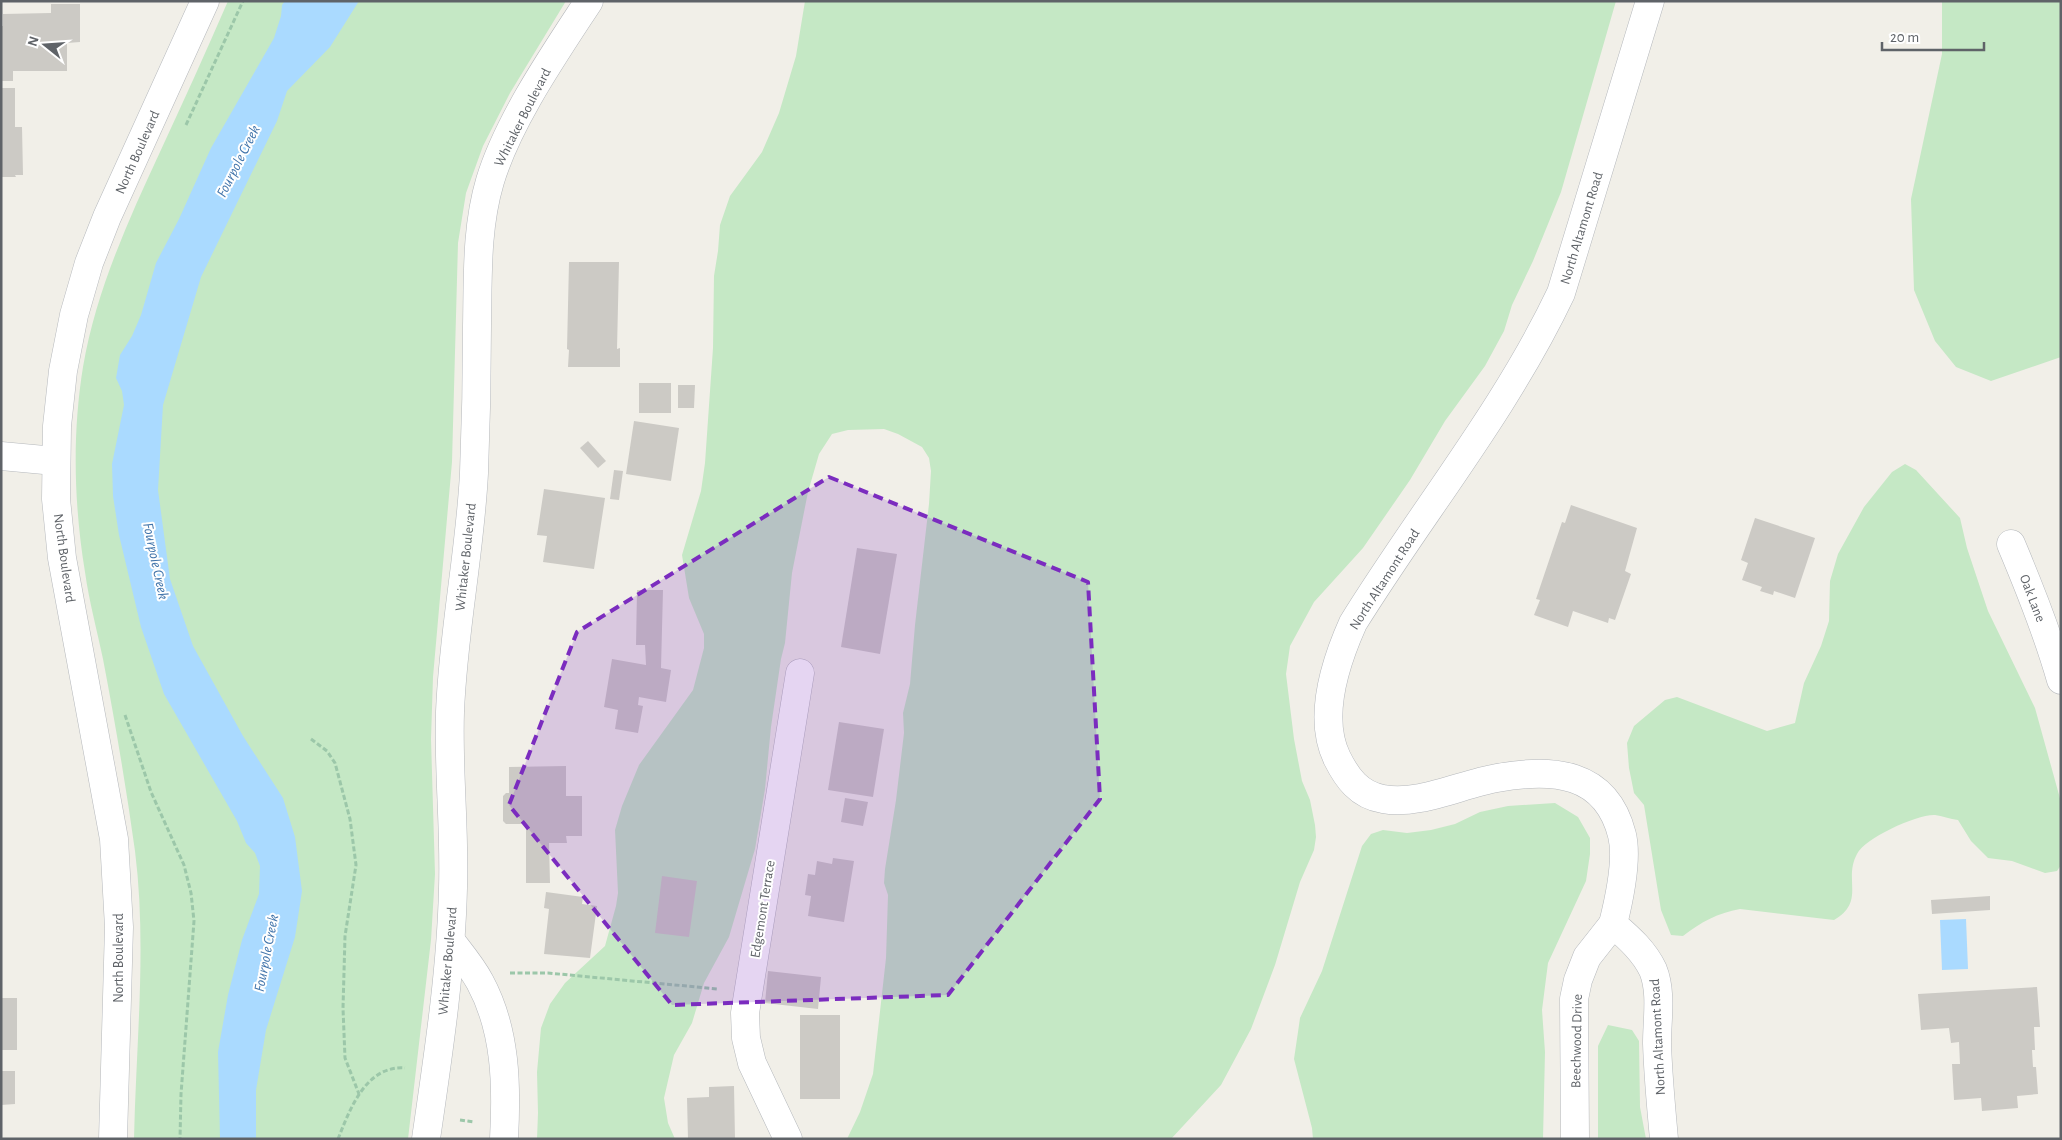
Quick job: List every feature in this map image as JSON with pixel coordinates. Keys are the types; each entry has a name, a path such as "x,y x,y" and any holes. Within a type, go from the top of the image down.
{"street":[{"name":"North Boulevard","path":"113,1139 119,927 114,839 62,558 56,499 55,461 63,371 74,315 89,263 107,217 205,1"},
{"name":"Whitaker Boulevard","path":"426,1139 451,941 454,833 450,768 450,712 474,477 477,407 477,257 482,216 491,180 507,139 561,43 590,1"},
{"name":"North Altamont Road","path":"1650,1 1561,293 1544,328 1500,400 1353,623 1340,652 1332,684 1330,721 1333,750 1344,772 1355,786 1370,796 1402,800 1497,778 1540,773 1571,778 1589,785 1604,797 1615,814 1623,836 1622,879 1613,924 1646,957 1654,972 1658,995 1659,1090 1664,1139"},
{"path":"1,456 55,461"},
{"name":"Oak Lane","path":"2011,544 2044,627 2061,680"},
{"name":"Edgemont Terrace","path":"788,1139 752,1063 746,1038 745,1013 800,673"},
{"name":"Beechwood Drive","path":"1575,1139 1574,999 1578,980 1587,957 1613,924"},
{"path":"451,941 480,982 500,1038 505,1068 506,1102 493,1131"}],"path":[{"path":"183,131 200,98 243,1"},
{"path":"124,707 148,784 184,865 191,893 194,921 181,1094 180,1139"},
{"path":"311,739 326,751 335,763 350,819 356,865 345,936 343,1017 345,1058 360,1094"},
{"path":"505,972 727,990"},
{"path":"338,1139 349,1110 364,1086 379,1073 397,1068 410,1069"},
{"path":"456,1119 493,1131"}],"highlighted area":[{"path":"829,477 1088,582 1100,799 948,995 672,1005 509,805 577,632"}],"green space":[{"path":"228,1 566,1 510,93 483,146 466,193 458,243 452,462 433,677 431,739 435,874 431,940 408,1139 134,1139 140,995 138,887 135,851 120,754 81,547 76,470 79,393 96,311 114,257"},
{"path":"805,1 1616,1 1561,192 1533,261 1512,305 1504,331 1485,366 1445,421 1410,480 1363,548 1314,602 1290,646 1286,674 1294,739 1302,781 1310,800 1315,825 1314,850 1300,882 1275,965 1251,1029 1221,1085 1171,1139 847,1139 860,1112 873,1074 886,958 888,895 884,883 885,869 904,733 903,713 910,684 931,471 929,458 922,447 884,429 848,430 832,434 819,454 808,492 792,573 785,643 771,727 765,789 755,849 729,937 704,983 692,1023 674,1055 664,1098 668,1123 675,1139 537,1139 537,1072 541,1028 550,1004 565,983 605,946 618,893 615,830 622,806 639,765 693,690 704,648 704,634 689,598 682,555 701,491 705,463 713,348 714,276 720,225 730,196 762,152 779,113 796,56"},
{"path":"1942,1 2061,1 2061,357 1991,381 1956,367 1935,341 1914,290 1911,199 1942,54"},
{"path":"1905,464 1916,470 1960,518 1967,548 1988,611 2035,708 2061,802 2061,865 2057,871 2045,873 2012,861 1988,858 1971,841 1958,820 1935,815 1927,816 1916,818 1892,828 1880,834 1862,848 1853,864 1852,898 1844,913 1834,920 1740,909 1710,919 1696,926 1683,936 1671,935 1661,910 1644,805 1634,793 1629,768 1627,743 1634,726 1665,700 1677,697 1767,731 1795,723 1804,683 1821,646 1829,621 1830,581 1838,554 1864,507 1892,472"},
{"path":"1555,803 1578,817 1590,838 1590,854 1586,881 1548,963 1542,1010 1545,1052 1543,1139 1313,1139 1312,1128 1294,1059 1300,1018 1322,971 1362,846 1371,834 1383,830 1407,833 1431,830 1455,824 1480,812 1508,806"},
{"path":"1608,1025 1632,1030 1639,1041 1640,1107 1646,1139 1598,1139 1598,1046"}],"water":[{"name":"Fourpole Creek","path":"285,1 359,1 330,47 287,91 277,121 201,277 163,405 158,490 170,579 193,646 243,736 283,798 295,837 302,891 295,937 266,1030 256,1090 256,1139 220,1139 218,1052 228,995 242,940 259,894 260,866 255,853 246,843 237,821 164,694 141,627 119,535 113,496 112,464 124,405 122,391 116,378 120,355 132,336 141,315 156,263 179,219 211,148 274,38 281,16 282,5"},
{"path":"1966,919 1968,969 1942,970 1940,920"}],"building":[{"path":"51,4 80,4 80,42 67,43 67,71 13,71 13,81 1,81 1,26 3,26 3,14 51,13"},
{"path":"1,88 15,88 15,127 22,127 23,175 15,175 16,177 1,177"},
{"path":"569,262 619,262 617,349 620,348 620,367 568,367"},
{"path":"639,383 671,383 671,413 639,413"},
{"path":"678,385 695,385 694,408 678,408"},
{"path":"634,421 679,428 671,481 626,474"},
{"path":"588,441 606,461 598,468 580,448"},
{"path":"614,470 623,471 619,500 610,499"},
{"path":"544,489 605,498 594,569 543,562 547,536 537,535"},
{"path":"1571,505 1637,528 1625,571 1631,574 1615,620 1609,618 1608,623 1573,611 1568,627 1534,615 1540,600 1536,599 1562,522 1565,523"},
{"path":"1755,518 1815,538 1795,598 1774,591 1773,595 1760,591 1762,587 1742,580 1748,563 1741,560"},
{"path":"857,548 897,554 880,654 841,647"},
{"path":"637,590 663,590 661,668 671,670 666,702 639,697 638,705 643,706 638,733 615,729 618,710 604,707 612,659 646,665 645,645 636,645"},
{"path":"839,722 884,729 873,797 828,790"},
{"path":"566,766 566,796 582,796 582,836 566,836 567,843 549,843 550,883 526,883 526,824 506,824 503,821 503,796 509,793 509,767"},
{"path":"845,798 868,802 863,826 841,822"},
{"path":"833,858 854,861 844,922 808,916 811,896 805,895 808,874 815,875 817,861 832,864"},
{"path":"662,876 697,881 689,937 655,933"},
{"path":"546,892 583,897 582,904 597,906 590,958 544,954 549,909 544,908"},
{"path":"1990,896 1990,910 1932,914 1931,900"},
{"path":"768,971 821,977 818,1009 765,1003"},
{"path":"2037,987 2040,1027 2034,1027 2035,1050 2032,1050 2033,1067 2036,1067 2038,1094 2017,1096 2018,1108 1982,1111 1981,1098 1954,1100 1952,1064 1960,1064 1959,1042 1951,1043 1949,1028 1921,1030 1918,994"},
{"path":"1,998 17,998 17,1050 1,1050"},
{"path":"800,1015 840,1015 840,1099 800,1099"},
{"path":"1,1071 15,1071 15,1104 1,1105"},
{"path":"734,1086 735,1139 688,1139 687,1098 709,1097 709,1087"}]}
